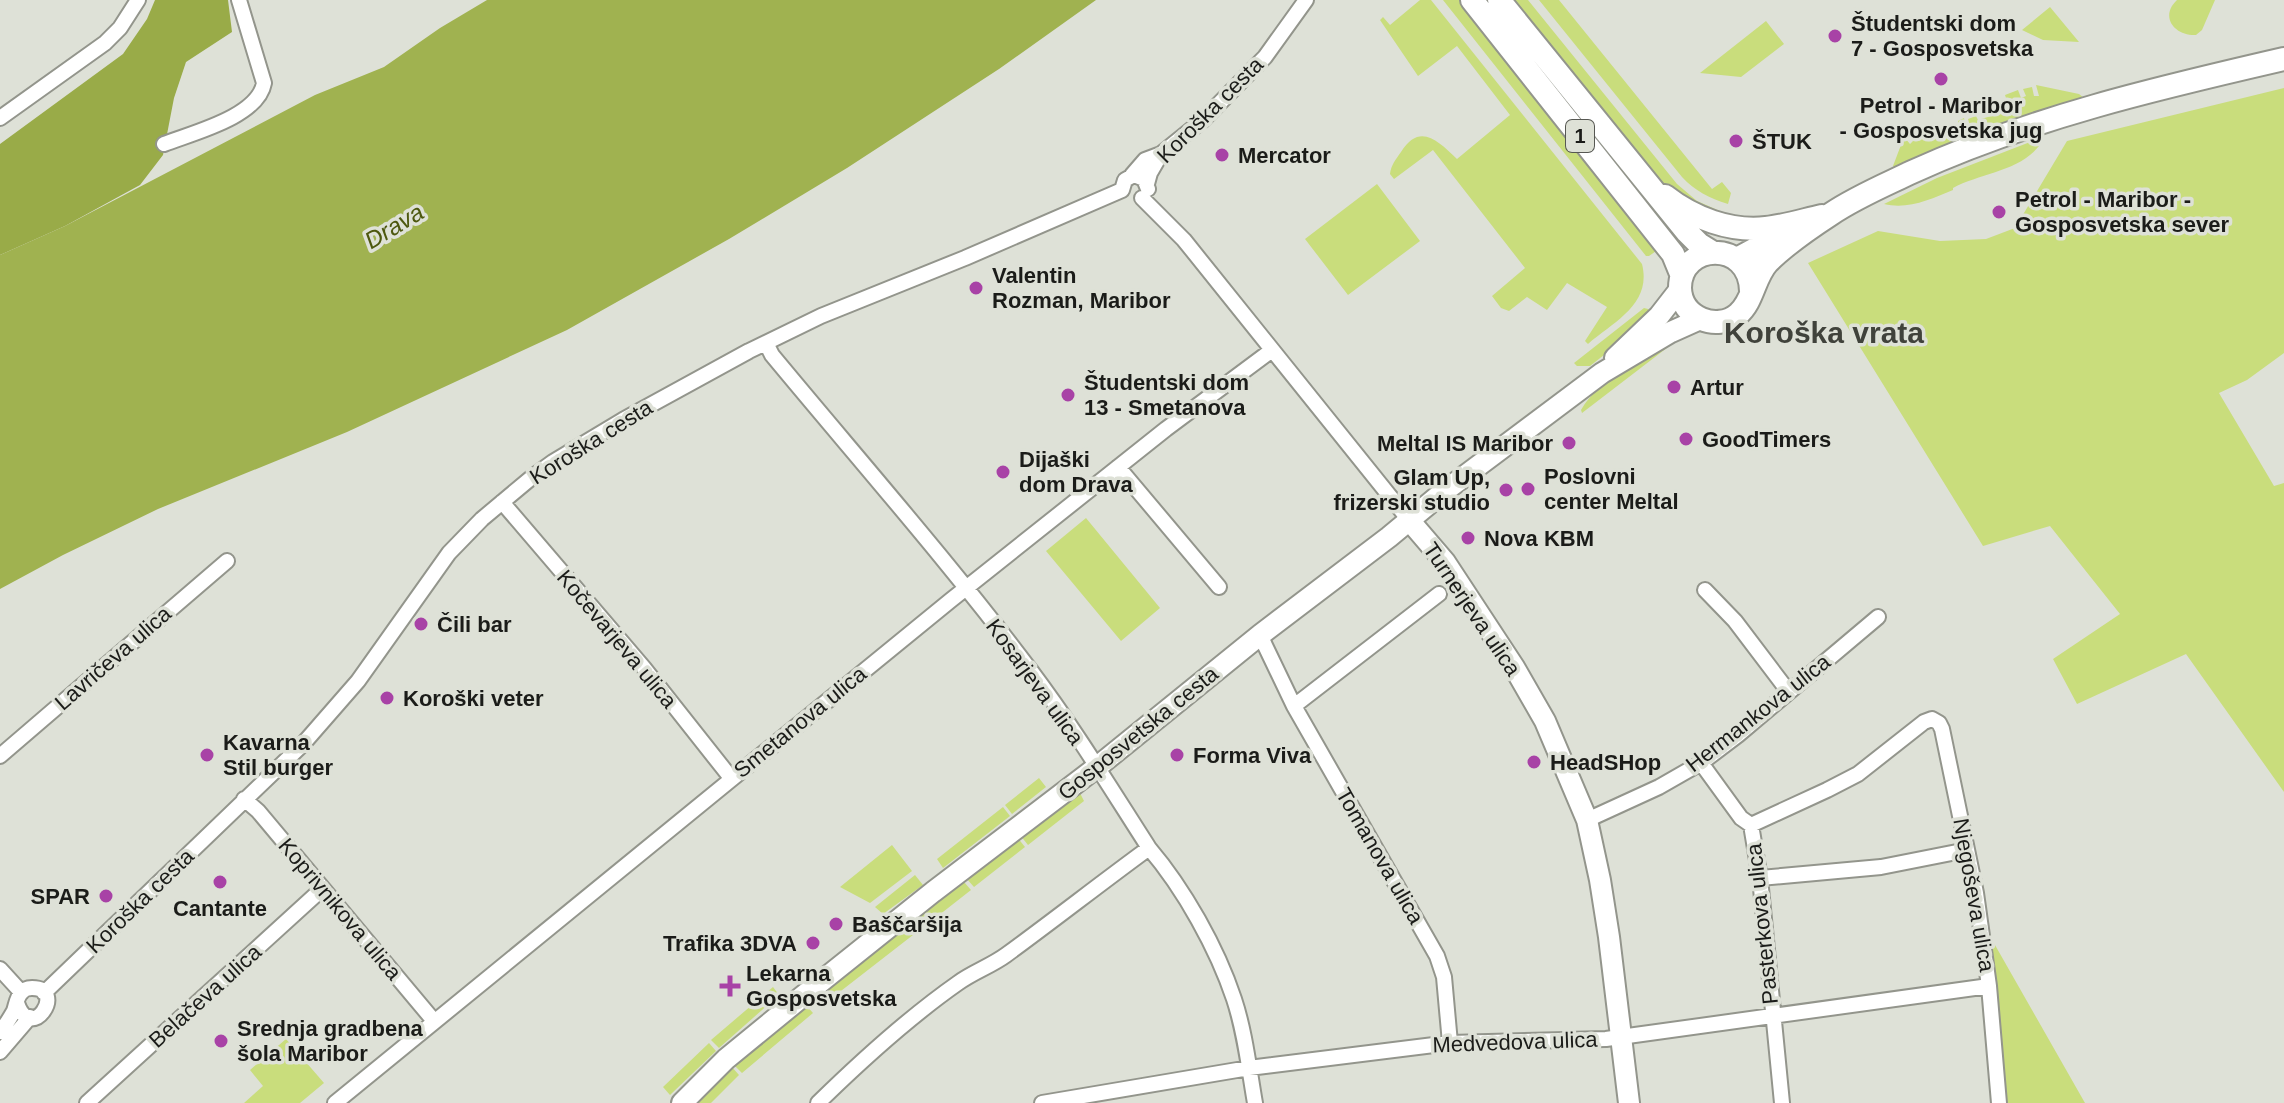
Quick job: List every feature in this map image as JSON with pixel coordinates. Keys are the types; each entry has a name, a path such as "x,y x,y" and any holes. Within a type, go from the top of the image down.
{"main road":[{"name":"1","path":"1472,0 1673,254 1683,301 1690,312 1700,319 1711,322 1730,319 1743,309 1760,272 1770,260 1831,214"},
{"name":"1","path":"1499,0 1687,232 1712,252 1737,259 1947,156 2007,134 2118,99 2284,59"},
{"name":"1","path":"1642,178 1697,216 1728,226 1764,228 1831,214"},
{"path":"1681,283 1689,264 1699,256 1712,252"},
{"path":"1737,259 1748,274 1751,291"}],"street":[{"path":"0,118 105,43 120,28 138,0"},
{"path":"164,144 235,116 262,94 264,83 239,0"},
{"name":"Koroška cesta","path":"1145,191 1161,154 1203,120 1265,57 1306,0"},
{"path":"1132,175 1142,177 1145,191 1135,201 1125,197 1123,182 1145,160 1161,154"},
{"name":"Koroška cesta","path":"44,993 333,711 449,553 502,502 553,462 766,343 821,316 1122,190"},
{"name":"Turnerjeva ulica","path":"1145,191 1445,562 1514,667 1545,721 1587,820 1600,880 1629,1103"},
{"path":"1602,373 1624,347 1659,316 1681,283"},
{"path":"1602,373 1671,332 1700,319"},
{"name":"Kosarjeva ulica","path":"766,343 772,355 1030,670 1162,863 1211,942 1234,1001 1255,1103"},
{"name":"Smetanova ulica","path":"335,1103 965,588 1272,350"},
{"name":"Gosposvetska cesta","path":"682,1103 726,1059 933,892 1097,767 1260,635 1602,373"},
{"path":"1118,467 1219,587"},
{"name":"Kočevarjeva ulica","path":"502,502 644,668 731,778"},
{"name":"Lavričeva ulica","path":"0,756 227,561"},
{"path":"1705,590 1735,621 1788,691"},
{"path":"1294,706 1439,594"},
{"name":"Hermankova ulica","path":"1587,820 1659,787 1701,763 1878,617"},
{"name":"Tomanova ulica","path":"1260,635 1294,706 1437,956 1444,977 1450,1043"},
{"name":"Njegoševa ulica","path":"1751,825 1858,774 1924,722 1932,719 1939,723 1976,893 1989,986 1999,1103"},
{"name":"Pasterkova ulica","path":"1701,763 1741,818 1751,825 1760,878 1782,1103"},
{"name":"Koprivnikova ulica","path":"244,799 258,811 434,1021"},
{"path":"818,1103 882,1043 955,985 976,970 1002,958 1149,848"},
{"path":"1760,878 1881,867 1967,850"},
{"name":"Belačeva ulica","path":"87,1103 322,889"},
{"path":"0,969 19,998 21,1012 30,1017 41,1016 47,1000 44,993 28,988 19,998 0,1032"},
{"name":"Medvedova ulica","path":"1042,1103 1249,1068 1450,1043 1606,1039 1989,986"},
{"path":"0,1052 30,1017"}],"shaded area":[{"path":"155,0 228,0 232,32 186,62 174,98 163,155 140,185 65,226 0,255 0,144 123,54 147,19"},
{"path":"1420,0 1431,0 1642,264 1644,278 1636,301 1620,319 1588,344 1585,341 1607,307 1567,283 1547,310 1527,297 1509,311 1501,308 1492,296 1525,268 1433,150 1394,179 1390,174 1397,157 1415,138 1422,136 1436,141 1457,159 1510,115 1457,46 1418,76 1380,20 1383,17 1390,25"},
{"path":"1443,0 1461,0 1659,249 1646,256"},
{"path":"1508,0 1528,0 1677,184 1697,201 1722,212 1724,217 1669,190"},
{"path":"1539,0 1559,0 1712,189 1722,182 1731,193 1728,204 1703,194 1682,177"},
{"path":"2177,0 2215,0 2202,30 2196,35 2182,32 2172,24 2169,13"},
{"path":"2050,7 2079,42 2043,40 2022,30"},
{"path":"1766,21 1784,44 1741,77 1700,73"},
{"path":"2036,85 2079,94 2084,98 1896,169 1893,166 1904,137 1910,144 1913,141 1909,134 1922,126 1925,135 1931,133 1928,126 1938,123 1943,134 1960,127 1958,121 1964,118 1967,131 1971,130 1968,119 1991,116 1989,112 1984,114 1981,106 1993,101 1996,108 2008,104 2005,95 2018,90 2021,98 2026,96 2023,89 2032,87 2034,96 2039,96"},
{"path":"2284,88 2284,353 2247,380 2219,393 2274,486 2284,483 2284,792 2186,654 2077,704 2053,659 2120,614 2050,526 1983,546 1808,263 1878,231 1940,241 1986,239 2015,228 2067,141"},
{"path":"2038,139 2041,143 2033,152 2013,166 1919,203 1902,206 1884,204 1937,178"},
{"path":"1377,184 1420,241 1348,295 1305,239"},
{"path":"1644,308 1653,316 1590,366 1574,363"},
{"path":"1671,342 1582,413 1589,399 1609,379"},
{"path":"1086,518 1160,608 1121,641 1046,551"},
{"path":"1039,778 1046,787 1012,814 1005,805"},
{"path":"1078,789 1084,801 1028,845 1020,835"},
{"path":"1003,807 1010,816 943,868 937,859"},
{"path":"1017,837 1025,847 974,887 966,878"},
{"path":"892,845 912,871 870,903 840,887"},
{"path":"915,875 923,885 883,914 875,907"},
{"path":"964,882 971,890 920,930 912,919"},
{"path":"905,925 913,935 819,1008 812,999"},
{"path":"1987,931 2085,1103 2004,1103"},
{"path":"773,987 779,995 719,1048 711,1040"},
{"path":"805,1004 813,1013 742,1073 733,1064"},
{"path":"286,1039 324,1083 300,1103 244,1103 263,1086 250,1070"},
{"path":"709,1043 716,1051 670,1095 663,1087"},
{"path":"731,1066 739,1075 711,1103 693,1103"}],"water":[{"name":"Drava","path":"487,0 1096,0 999,69 847,168 567,330 347,432 158,509 0,589 0,255 65,226 315,95 384,67"}],"place":[{"name":"Študentski dom 7 - Gosposvetska","path":"1835,36"},
{"name":"Petrol - Maribor - Gosposvetska jug","path":"1941,79"},
{"name":"ŠTUK","path":"1736,141"},
{"name":"Mercator","path":"1222,155"},
{"name":"Petrol - Maribor - Gosposvetska sever","path":"1999,212"},
{"name":"Valentin Rozman, Maribor","path":"976,288"},
{"name":"Artur","path":"1674,387"},
{"name":"Študentski dom 13 - Smetanova","path":"1068,395"},
{"name":"GoodTimers","path":"1686,439"},
{"name":"Meltal IS Maribor","path":"1569,443"},
{"name":"Dijaški dom Drava","path":"1003,472"},
{"name":"Poslovni center Meltal","path":"1528,489"},
{"name":"Glam Up, frizerski studio","path":"1506,490"},
{"name":"Nova KBM","path":"1468,538"},
{"name":"Čili bar","path":"421,624"},
{"name":"Koroški veter","path":"387,698"},
{"name":"Kavarna Stil burger","path":"207,755"},
{"name":"Forma Viva","path":"1177,755"},
{"name":"HeadSHop","path":"1534,762"},
{"name":"Cantante","path":"220,882"},
{"name":"SPAR","path":"106,896"},
{"name":"Baščaršija","path":"836,924"},
{"name":"Trafika 3DVA","path":"813,943"},
{"name":"Lekarna Gosposvetska","path":"730,986"},
{"name":"Srednja gradbena šola Maribor","path":"221,1041"}],"district":[{"name":"Koroška vrata","path":"1824,332"}]}
